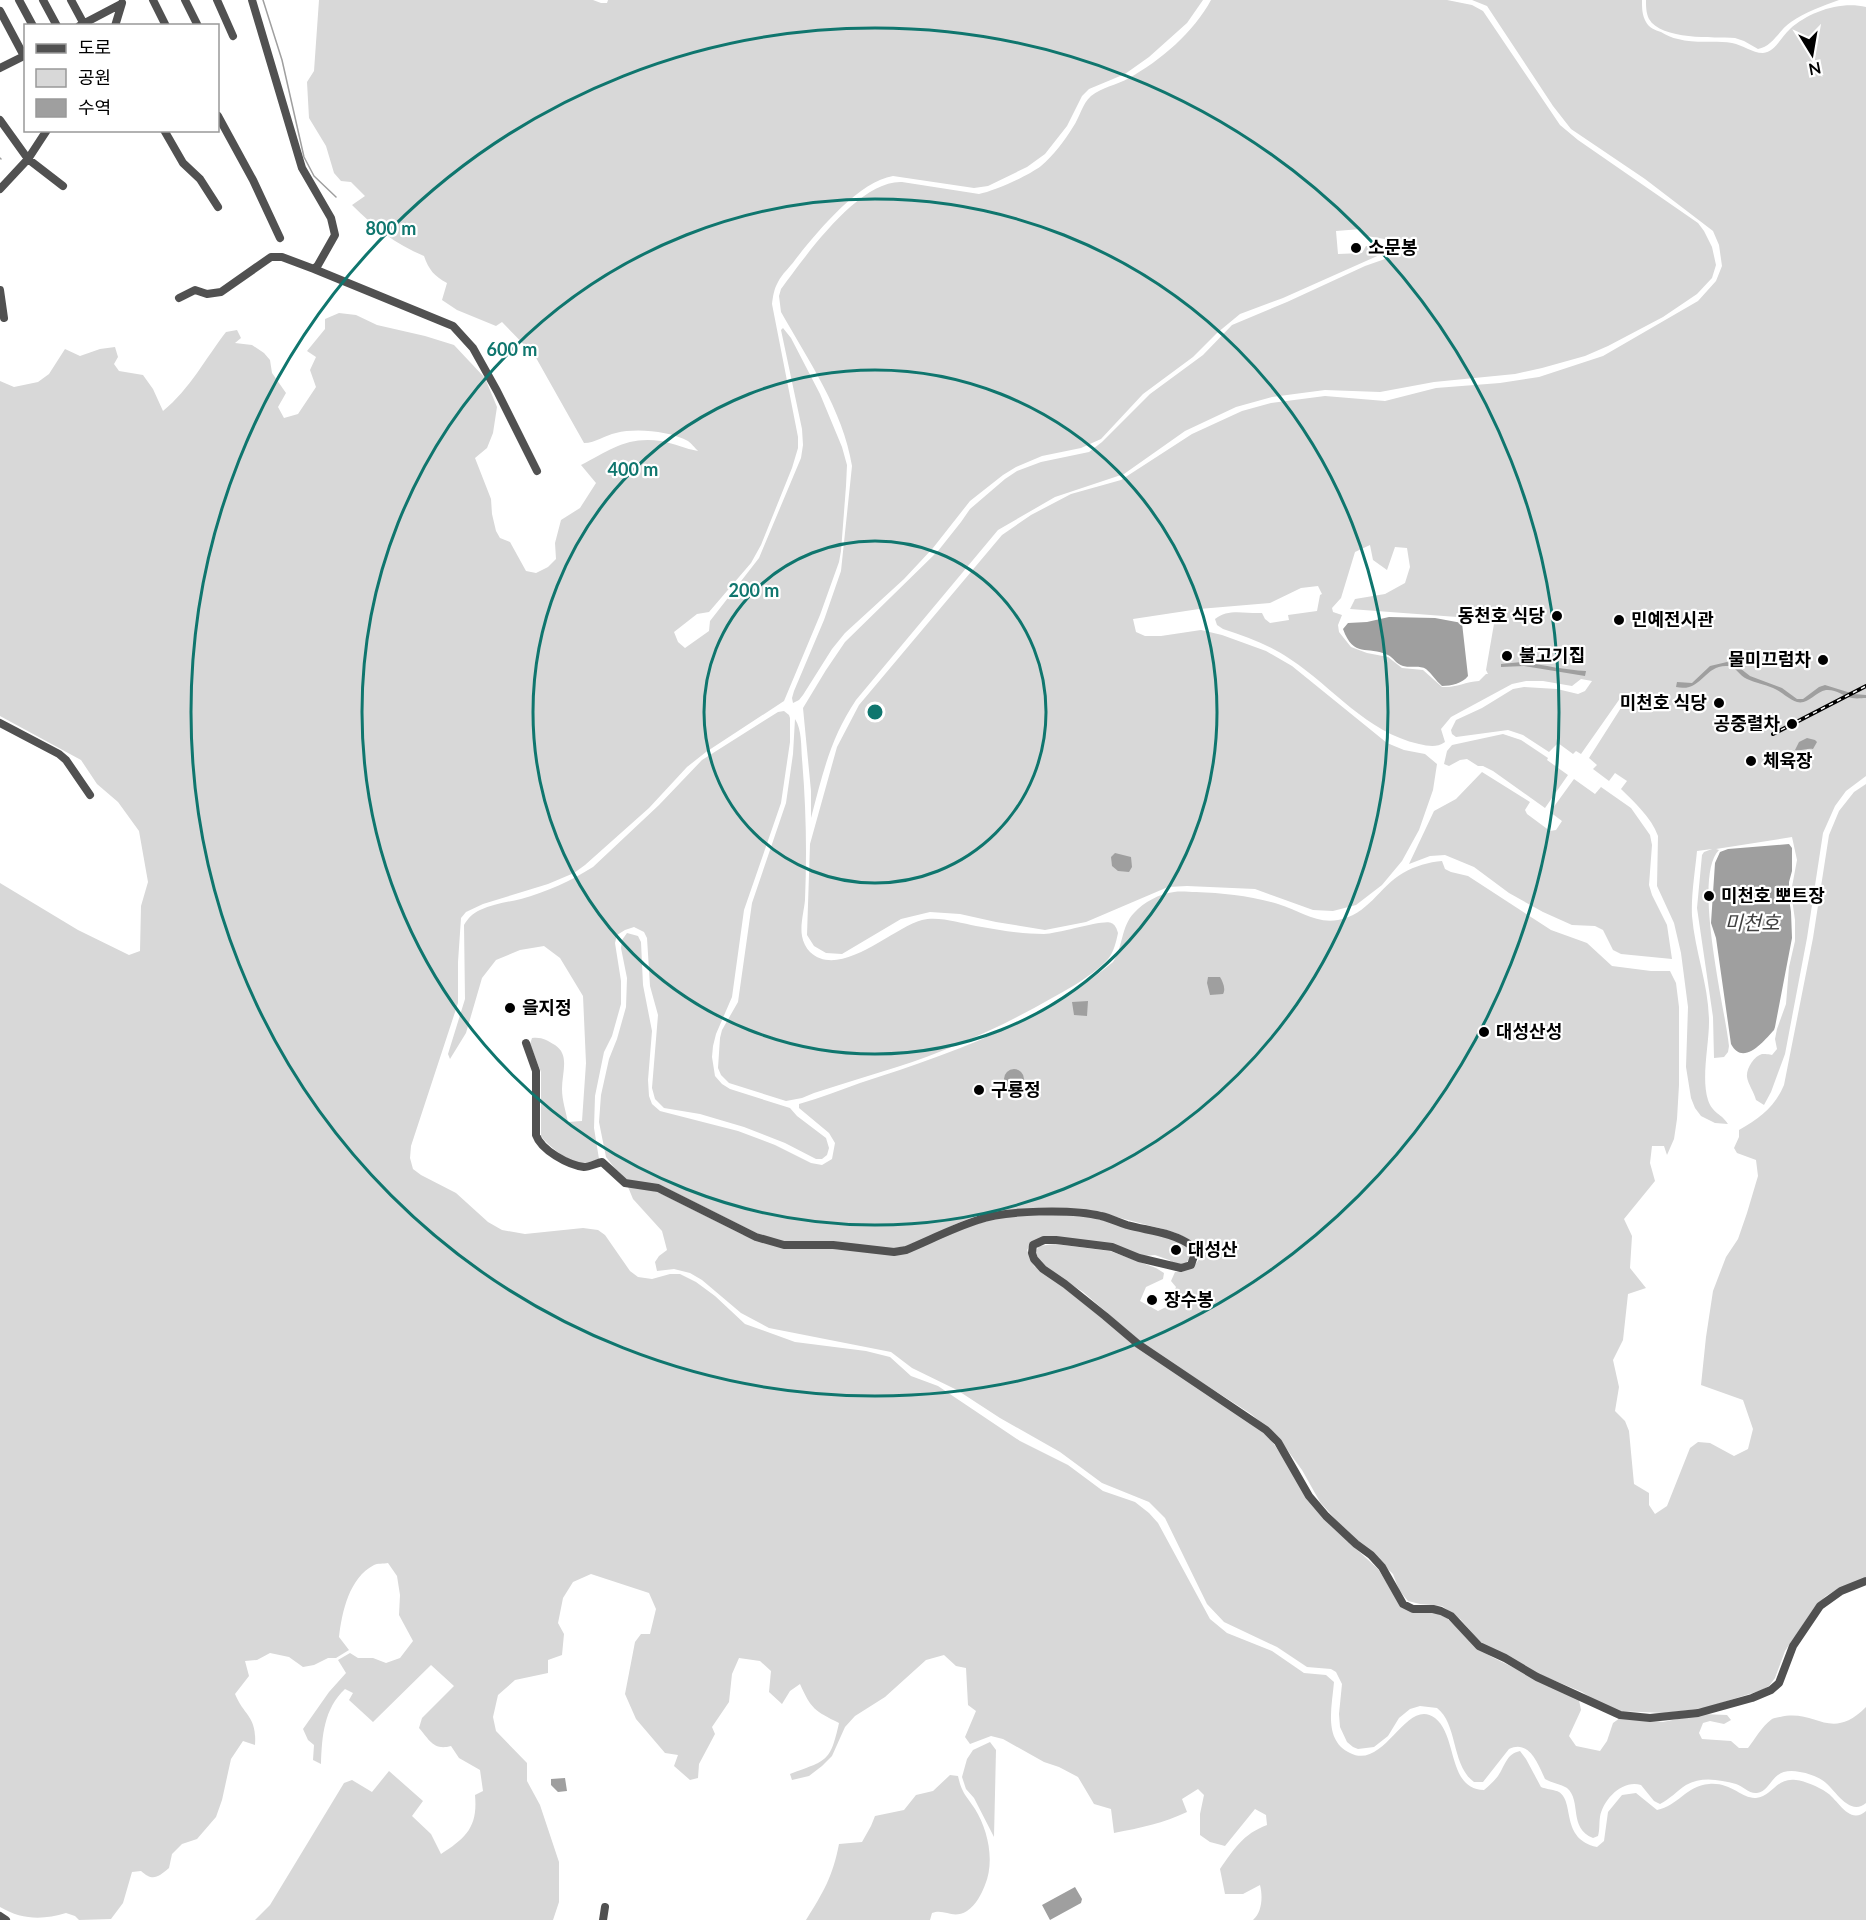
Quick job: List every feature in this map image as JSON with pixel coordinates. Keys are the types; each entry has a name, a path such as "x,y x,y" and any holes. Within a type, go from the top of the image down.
{"street":[{"path":"19,0 32,24"},
{"path":"43,0 56,24"},
{"path":"71,0 83,24"},
{"path":"153,0 165,24"},
{"path":"185,0 197,24"},
{"path":"217,0 233,36"},
{"path":"252,0 302,168 334,227 335,235 331,244 314,269"},
{"path":"85,24 122,2"},
{"path":"116,24 122,2"},
{"path":"0,11 24,53"},
{"path":"0,68 24,56"},
{"path":"219,118 253,180 280,238"},
{"path":"0,120 28,159 63,186"},
{"path":"0,189 28,159 46,132"},
{"path":"165,132 183,163 200,178 218,207"},
{"path":"179,298 195,290 207,294 221,292 271,257 282,257 453,326 473,348 537,471"},
{"path":"0,290 4,318"},
{"path":"0,723 59,754 66,760 90,795"},
{"path":"526,1043 535,1064 537,1135 541,1144 560,1158 585,1167 602,1162 625,1183 658,1188 756,1238 784,1245 833,1245 894,1252 906,1250 979,1219 1000,1214 1035,1212 1083,1213 1100,1216 1183,1240 1192,1246 1194,1256 1191,1265 1180,1268 1139,1258 1112,1247 1056,1240 1038,1242 1033,1245 1032,1253 1036,1263 1106,1316 1138,1344 1266,1430 1285,1452 1309,1496 1326,1516 1382,1567 1403,1604 1413,1609 1442,1611 1450,1616 1479,1646 1600,1707 1620,1715 1650,1718 1698,1713 1724,1707 1771,1690 1779,1683 1793,1646 1821,1606 1841,1591 1866,1581"},
{"path":"603,1920 605,1906"},
{"path":"0,1916 6,1920"}],"green space":[{"path":"319,0 593,0 607,3 608,0 1203,0 1187,23 1149,57 1125,74 1089,89 1082,96 1067,126 1045,154 1027,167 988,186 974,188 893,176 880,180 866,187 839,210 814,236 780,279 772,304 798,437 798,448 792,468 761,545 751,563 709,612 697,614 674,632 678,642 685,648 709,631 710,621 759,558 801,458 802,429 781,330 783,328 791,338 820,394 847,465 841,551 820,615 784,701 687,767 649,808 574,873 548,884 483,904 466,912 461,918 458,1003 411,1146 410,1158 413,1169 456,1193 488,1222 502,1230 525,1234 583,1228 598,1230 605,1235 630,1271 638,1277 652,1279 680,1274 715,1296 745,1324 795,1342 866,1351 890,1357 911,1376 938,1386 1020,1441 1068,1465 1103,1491 1135,1502 1158,1523 1210,1619 1227,1633 1272,1651 1304,1673 1326,1675 1334,1682 1331,1712 1333,1731 1341,1747 1350,1753 1363,1756 1374,1752 1414,1717 1424,1714 1435,1718 1442,1726 1458,1772 1464,1781 1472,1787 1484,1790 1498,1776 1509,1758 1520,1751 1541,1787 1558,1791 1564,1797 1573,1829 1578,1836 1585,1843 1597,1847 1604,1841 1608,1812 1622,1795 1636,1793 1657,1810 1671,1805 1694,1788 1709,1784 1724,1785 1746,1796 1756,1798 1784,1781 1796,1780 1823,1790 1849,1813 1860,1815 1866,1811 1866,1920 1253,1920 1261,1904 1260,1885 1243,1894 1225,1894 1220,1869 1245,1838 1267,1825 1266,1815 1255,1809 1225,1846 1210,1842 1200,1835 1200,1814 1204,1795 1198,1789 1182,1799 1187,1812 1161,1822 1114,1833 1111,1809 1094,1804 1078,1777 1044,1762 1003,1739 991,1736 970,1744 965,1737 976,1711 968,1705 966,1668 956,1666 944,1655 926,1660 885,1697 855,1716 845,1727 832,1756 809,1776 792,1780 790,1774 812,1766 825,1758 833,1746 839,1723 815,1708 807,1699 800,1684 790,1691 782,1704 769,1692 771,1671 760,1661 739,1658 732,1674 729,1702 712,1727 715,1734 699,1764 698,1778 690,1780 674,1766 678,1755 665,1753 636,1719 625,1694 635,1642 641,1634 650,1634 656,1609 649,1593 591,1574 573,1582 563,1598 558,1623 564,1634 562,1655 548,1660 548,1673 515,1680 498,1695 493,1717 496,1731 527,1763 527,1781 540,1805 559,1862 559,1902 553,1920 255,1920 270,1905 344,1783 352,1780 372,1792 389,1771 423,1801 412,1816 431,1834 441,1854 464,1837 472,1824 475,1795 483,1791 480,1770 459,1758 451,1746 440,1747 432,1743 419,1728 422,1718 454,1686 431,1665 373,1722 349,1700 353,1693 345,1689 328,1714 323,1733 321,1764 313,1760 314,1745 308,1740 303,1729 329,1692 346,1673 338,1660 350,1653 358,1658 373,1658 386,1663 400,1658 413,1641 399,1615 400,1595 397,1576 388,1563 375,1564 365,1571 358,1578 348,1596 339,1637 349,1650 336,1658 328,1658 314,1665 303,1667 289,1657 270,1653 257,1660 245,1661 249,1676 235,1694 252,1722 255,1745 243,1741 231,1759 216,1817 197,1839 182,1844 172,1854 169,1868 155,1877 141,1871 132,1872 123,1903 111,1919 79,1920 66,1913 33,1918 0,1907 0,883 78,930 129,955 140,951 141,906 148,882 139,831 118,802 97,784 81,760 0,716 0,381 14,387 38,382 49,374 65,349 80,356 115,347 118,357 114,364 119,371 143,375 153,389 163,411 189,383 226,332 237,330 241,338 235,343 252,345 270,360 272,373 286,393 278,407 284,418 298,414 316,387 310,370 316,357 307,351 325,329 325,319 339,313 356,315 377,325 454,345 485,378 497,407 493,433 487,448 475,458 491,499 496,531 500,538 510,542 526,571 536,573 548,567 556,559 555,543 561,520 580,508 596,483 581,465 628,442 661,441 698,451 689,442 680,438 652,431 624,431 584,443 535,356 502,322 496,326 457,310 442,300 447,283 432,272 424,256 385,234 352,205 365,196 351,182 341,181 334,173 326,146 309,118 307,82 314,71"},
{"path":"1211,0 1447,0 1472,5 1483,11 1560,125 1578,140 1698,223 1712,247 1716,265 1712,278 1697,294 1663,317 1585,356 1542,368 1515,374 1434,382 1380,392 1325,390 1272,397 1236,407 1185,431 1124,474 1055,497 998,530 856,700 834,743 811,818 811,791 803,708 845,642 938,551 970,509 1017,471 1041,462 1089,452 1150,394 1203,355 1232,325 1365,266 1405,252 1407,243 1367,236 1361,229 1336,231 1338,254 1362,253 1366,246 1382,249 1384,253 1283,298 1240,314 1193,357 1143,394 1101,439 1081,448 1042,456 1003,475 970,501 933,548 904,579 845,633 803,695 793,703 794,691 824,620 841,571 852,466 833,405 781,312 779,296 781,289 834,223 868,193 885,185 902,182 979,194 1011,183 1041,166 1063,142 1091,96 1129,78 1164,54 1186,34"},
{"path":"1472,0 1642,0 1643,14 1652,29 1676,39 1732,43 1763,53 1774,47 1798,23 1816,13 1836,7 1866,7 1866,776 1846,791 1835,806 1823,833 1807,938 1785,1054 1764,1105 1756,1100 1747,1074 1756,1057 1762,1054 1772,1055 1777,1049 1775,1039 1777,1029 1786,1004 1789,967 1795,941 1791,892 1797,860 1792,837 1716,849 1719,850 1712,865 1709,914 1729,1046 1724,1057 1714,1058 1713,1017 1697,908 1702,855 1712,849 1697,851 1692,916 1708,1009 1706,1091 1712,1108 1728,1124 1715,1123 1701,1116 1691,1098 1686,1067 1688,1007 1681,953 1674,923 1657,886 1658,836 1647,816 1621,789 1627,781 1615,773 1609,781 1593,769 1597,765 1589,758 1626,700 1621,697 1581,754 1576,751 1573,754 1558,743 1549,752 1523,735 1508,730 1456,737 1451,730 1456,720 1482,708 1513,689 1524,687 1557,689 1578,694 1585,691 1592,681 1581,679 1572,686 1543,681 1512,684 1451,717 1441,729 1445,742 1439,745 1419,744 1400,738 1366,719 1306,670 1282,654 1217,625 1215,619 1231,613 1262,613 1270,623 1289,620 1288,615 1317,611 1322,594 1318,586 1301,588 1270,603 1199,609 1133,619 1136,632 1145,636 1201,630 1266,651 1292,666 1387,743 1404,750 1425,754 1437,764 1433,790 1419,830 1402,861 1382,885 1356,905 1333,911 1313,910 1255,889 1168,887 1086,922 1045,930 960,914 930,912 901,919 842,954 826,953 814,946 807,935 810,844 837,747 859,705 1002,535 1031,515 1071,494 1121,480 1192,434 1242,411 1271,403 1325,396 1385,401 1436,388 1500,383 1539,377 1603,356 1698,301 1716,281 1722,266 1719,245 1713,231 1645,179 1571,129 1553,106 1487,6","holes":["1370,545 1373,560 1387,570 1395,547 1407,548 1410,567 1405,583 1385,594 1355,599 1350,609 1495,618 1486,670 1488,674 1479,681 1442,687 1423,670 1402,668 1388,657 1351,647 1339,632 1338,625 1342,615 1333,612 1332,608 1341,598 1355,552"]},
{"path":"1646,0 1839,0 1796,18 1768,45 1758,49 1735,38 1689,36 1665,31 1655,26 1649,19"},
{"path":"784,711 790,718 790,742 781,803 744,910 732,997 716,1034 712,1057 715,1076 722,1084 730,1089 790,1108 826,1138 829,1148 827,1155 822,1159 816,1159 785,1143 744,1127 700,1114 664,1108 655,1099 652,1088 658,1015 650,986 647,938 644,932 634,927 617,935 615,943 621,981 621,1004 612,1036 604,1052 595,1096 594,1128 599,1159 580,1163 567,1158 541,1136 541,1072 530,1044 532,1038 539,1038 560,1049 564,1059 562,1093 568,1122 582,1121 586,1063 583,996 560,958 544,946 520,950 496,960 482,978 466,1033 450,1059 448,1054 465,999 464,925 480,910 540,893 593,867 659,805 702,760 778,712"},
{"path":"795,719 801,738 805,812 806,882 802,938 810,952 822,959 836,960 851,956 910,925 929,919 949,920 1010,932 1044,934 1107,922 1114,924 1118,933 1108,959 1097,970 1074,985 1015,1018 976,1037 897,1067 802,1098 786,1101 729,1083 718,1068 720,1038 738,1002 752,903 786,803"},
{"path":"1503,734 1521,740 1568,775 1545,808 1493,771 1467,759 1449,766 1444,764 1447,751 1452,745"},
{"path":"1482,772 1530,802 1525,810 1527,814 1550,831 1556,830 1562,821 1550,812 1574,779 1595,794 1601,787 1631,808 1650,835 1652,845 1649,885 1667,925 1672,959 1621,954 1613,950 1603,930 1595,926 1572,925 1543,912 1509,893 1474,867 1445,855 1430,856 1409,864 1434,811 1456,799"},
{"path":"1866,784 1866,1579 1836,1590 1814,1608 1785,1651 1775,1678 1769,1686 1705,1708 1665,1713 1618,1711 1604,1706 1582,1692 1541,1675 1481,1643 1460,1619 1442,1606 1408,1601 1399,1590 1393,1574 1320,1502 1302,1470 1277,1436 1251,1414 1147,1347 1083,1292 1042,1266 1037,1260 1036,1251 1039,1246 1055,1244 1110,1251 1156,1268 1164,1273 1163,1279 1146,1287 1140,1301 1158,1311 1168,1306 1176,1287 1171,1281 1175,1272 1186,1269 1199,1259 1199,1250 1184,1237 1101,1213 1046,1209 1004,1211 980,1215 924,1239 890,1249 778,1241 761,1235 664,1187 627,1180 606,1157 599,1122 601,1095 609,1059 626,1007 627,978 621,948 622,940 627,933 638,936 641,942 643,985 652,1031 648,1080 652,1104 660,1111 738,1131 775,1145 811,1163 822,1165 832,1159 835,1143 829,1133 799,1108 799,1104 960,1048 1025,1019 1055,1002 1113,962 1130,918 1142,905 1152,899 1177,892 1227,894 1278,904 1322,920 1338,920 1357,913 1403,873 1412,868 1442,861 1445,869 1468,876 1551,930 1587,943 1612,966 1670,971 1676,983 1679,1007 1679,1085 1674,1139 1667,1155 1664,1146 1652,1146 1650,1163 1655,1181 1624,1219 1632,1236 1630,1268 1646,1288 1628,1294 1623,1340 1613,1360 1619,1387 1615,1411 1625,1421 1629,1431 1634,1484 1649,1493 1649,1505 1655,1514 1667,1506 1690,1448 1698,1442 1710,1443 1734,1456 1748,1449 1753,1429 1743,1400 1701,1385 1713,1291 1726,1257 1738,1239 1758,1176 1756,1160 1737,1153 1734,1148 1739,1137 1739,1130 1766,1112 1784,1085 1813,938 1829,835 1839,811 1854,792"},
{"path":"628,1187 649,1189 664,1195 743,1235 832,1249 894,1254 1000,1217 1074,1214 1099,1218 1165,1236 1186,1245 1191,1257 1186,1263 1177,1265 1155,1255 1143,1256 1113,1245 1032,1242 1027,1250 1034,1266 1269,1437 1329,1524 1378,1569 1402,1607 1434,1612 1447,1618 1477,1648 1579,1700 1581,1710 1569,1736 1576,1746 1600,1751 1607,1741 1613,1723 1620,1718 1663,1722 1702,1714 1727,1715 1731,1720 1724,1724 1710,1721 1703,1723 1699,1733 1702,1739 1731,1741 1739,1748 1748,1748 1765,1725 1774,1718 1793,1715 1832,1724 1853,1717 1866,1707 1866,1803 1860,1807 1854,1807 1842,1800 1820,1779 1806,1773 1790,1771 1777,1775 1766,1788 1757,1793 1730,1783 1698,1780 1686,1785 1660,1804 1654,1801 1641,1785 1634,1784 1621,1788 1610,1797 1602,1810 1598,1836 1593,1838 1580,1828 1571,1793 1567,1788 1545,1779 1532,1755 1522,1747 1509,1749 1483,1782 1474,1782 1461,1766 1448,1724 1444,1715 1437,1708 1420,1706 1410,1709 1399,1718 1388,1736 1374,1747 1358,1749 1353,1747 1347,1742 1340,1727 1342,1684 1336,1672 1331,1669 1307,1667 1277,1647 1224,1622 1207,1604 1165,1518 1149,1502 1102,1483 1060,1452 1000,1418 957,1390 912,1368 891,1352 769,1328 741,1313 702,1280 690,1273 674,1269 657,1271 655,1262 667,1250 662,1231 633,1199"},
{"path":"990,1742 996,1750 994,1837 974,1798 966,1789 962,1777 967,1759 973,1750"},
{"path":"950,1775 958,1776 963,1791 980,1817 989,1846 988,1876 973,1906 957,1914 932,1913 930,1920 806,1920 827,1884 839,1844 862,1842 875,1816 904,1810 916,1795 933,1791"}],"water":[{"path":"1389,617 1435,618 1462,623 1468,676 1456,684 1442,686 1424,668 1403,666 1388,655 1357,648 1347,638 1343,629 1348,623"},
{"path":"1522,662 1586,671 1585,676 1524,666 1501,667 1501,664"},
{"path":"1727,662 1736,665 1750,676 1782,688 1797,699 1803,699 1825,685 1854,694 1866,695 1866,698 1852,698 1826,690 1805,702 1797,702 1776,689 1744,678 1734,668 1728,666 1713,669 1692,686 1676,687 1677,682 1692,683 1710,666"},
{"path":"1807,738 1817,742 1813,749 1795,750 1799,742"},
{"name":"미천호","path":"1789,844 1792,848 1789,898 1792,938 1775,1027 1753,1050 1741,1053 1731,1044 1716,938 1711,923 1715,863 1720,852 1728,849"},
{"path":"1115,853 1131,857 1132,867 1129,872 1118,871 1112,866 1111,857"},
{"path":"1208,977 1220,977 1224,988 1223,994 1210,995"},
{"path":"1088,1001 1087,1016 1074,1015 1072,1002"},
{"path":"1014,1069 1021,1072 1024,1079 1021,1086 1014,1089 1007,1086 1004,1079 1007,1072"},
{"path":"565,1778 567,1791 558,1792 551,1785 551,1779"},
{"path":"1075,1887 1082,1899 1081,1903 1050,1920 1042,1905"}],"waterway":[{"path":"263,0 282,60 304,157 314,176 336,197"}],"railway":[{"path":"1773,734 1866,686"}],"place":[{"name":"소문봉","path":"1356,248"},
{"name":"동천호 식당","path":"1557,616"},
{"name":"민예전시관","path":"1619,620"},
{"name":"불고기집","path":"1507,656"},
{"name":"물미끄럼차","path":"1823,660"},
{"name":"미천호 식당","path":"1719,703"},
{"name":"공중렬차","path":"1792,724"},
{"name":"체육장","path":"1751,761"},
{"name":"미천호 뽀트장","path":"1709,896"},
{"name":"을지정","path":"510,1008"},
{"name":"대성산성","path":"1484,1032"},
{"name":"구룡정","path":"979,1090"},
{"name":"대성산","path":"1176,1250"},
{"name":"장수봉","path":"1152,1300"}]}
